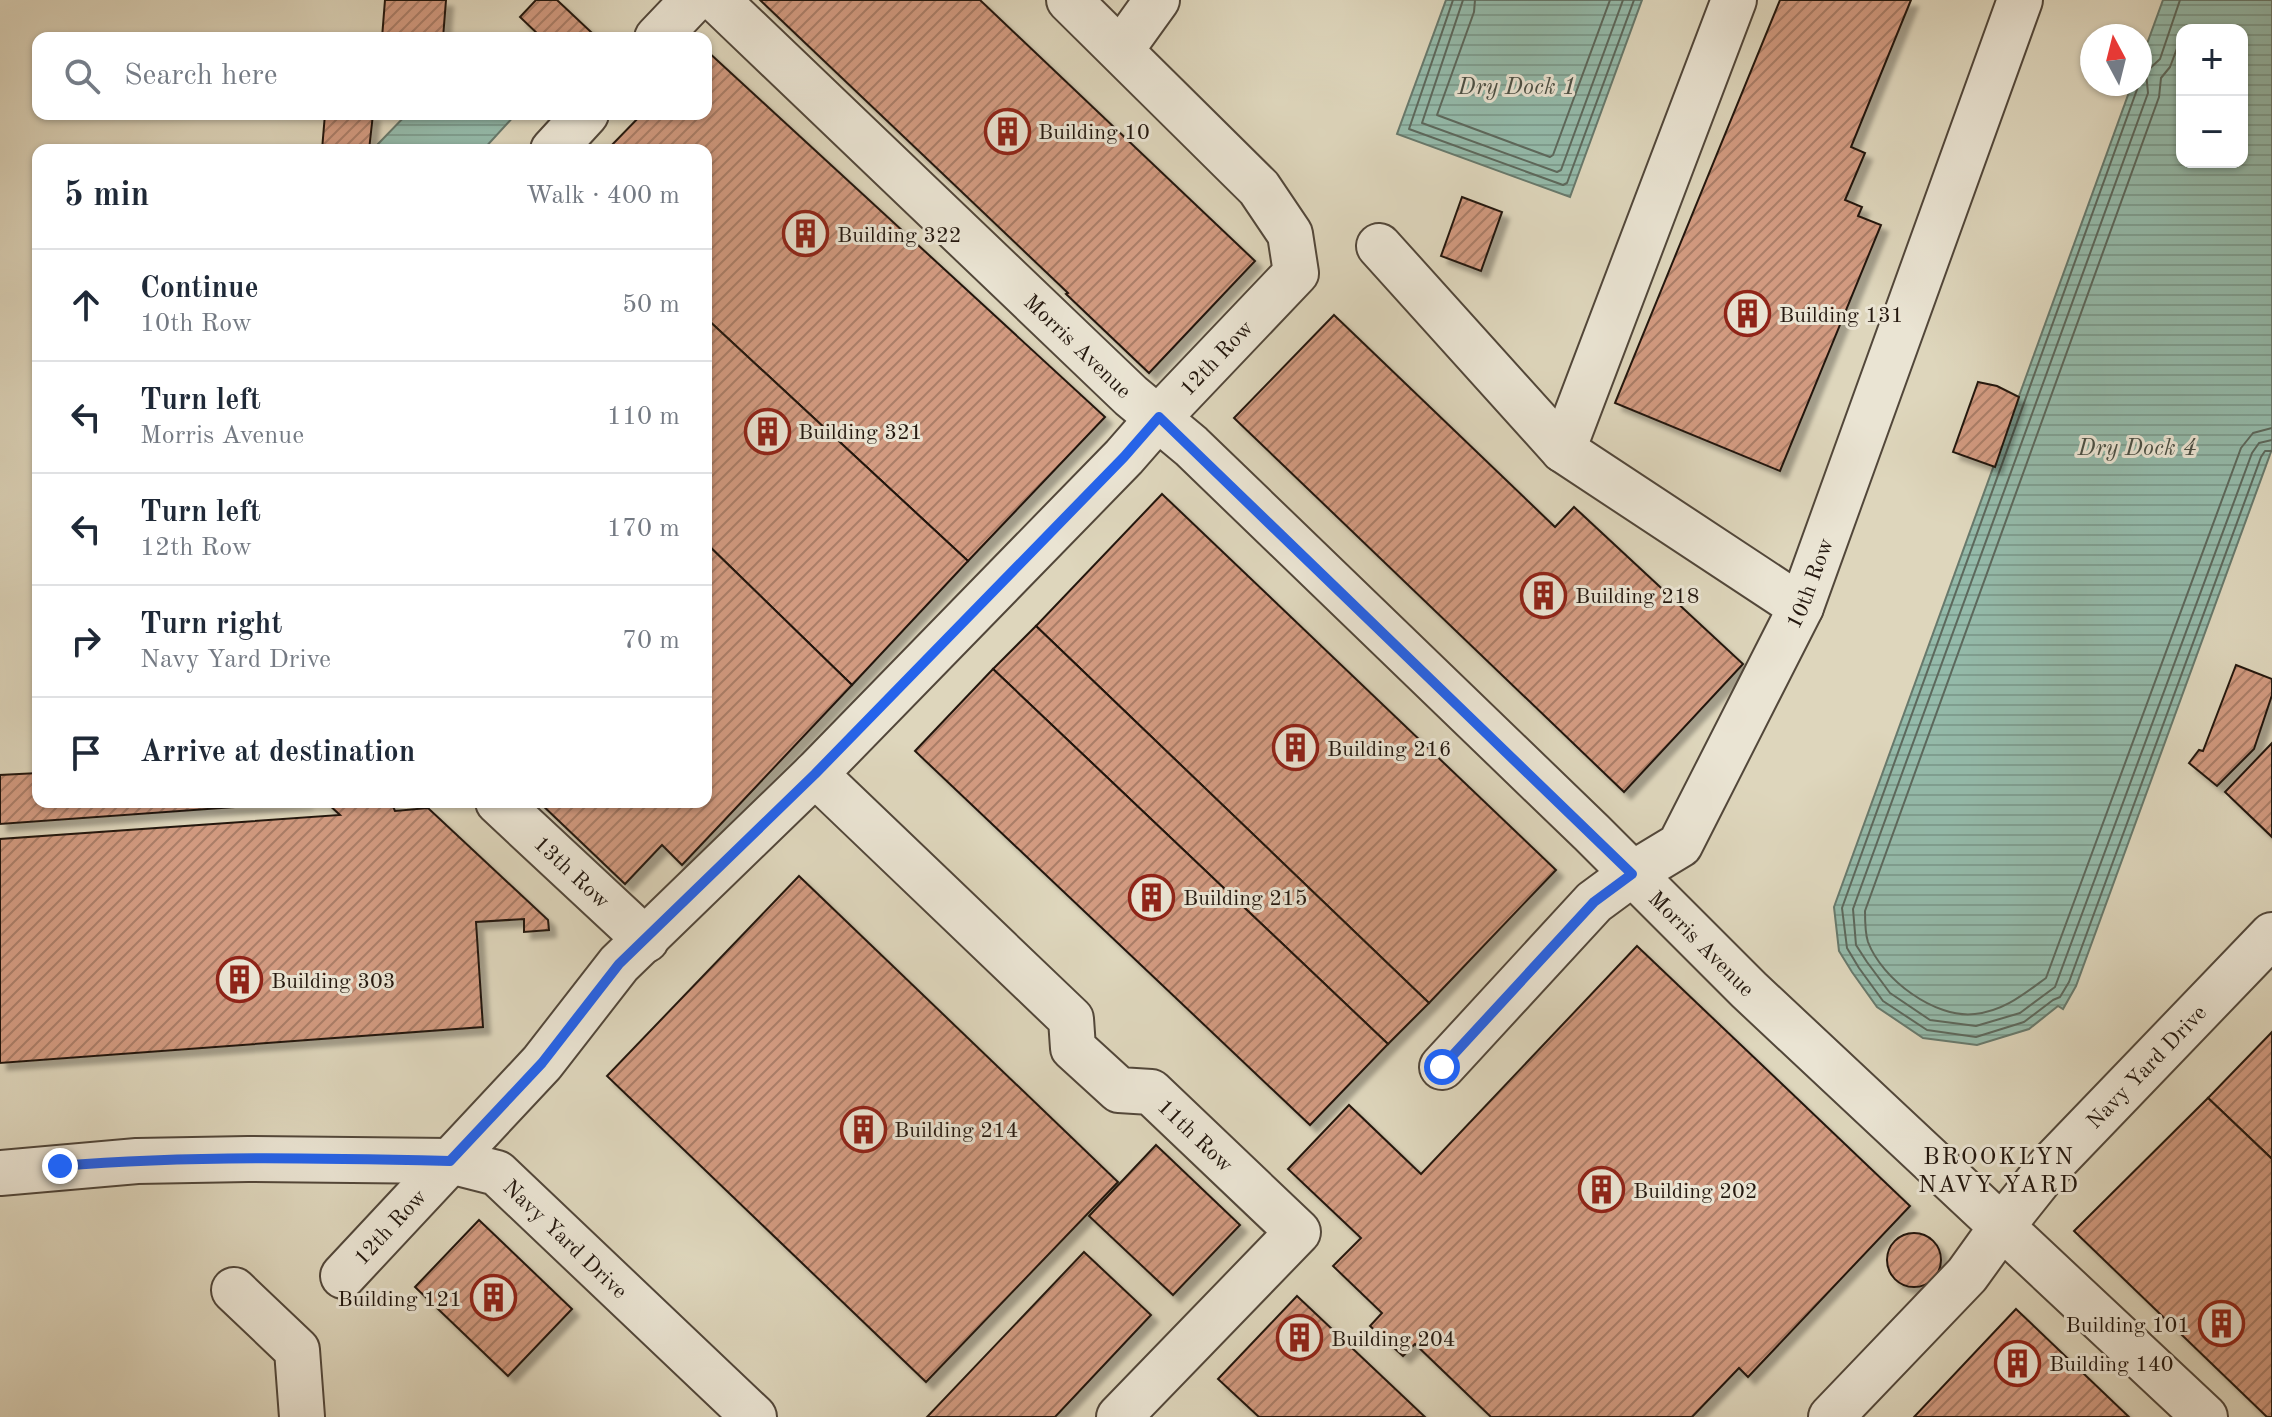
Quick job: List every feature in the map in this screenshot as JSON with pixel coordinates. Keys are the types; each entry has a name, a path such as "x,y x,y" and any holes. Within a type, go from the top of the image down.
{"street":[{"path":"663,32 693,0"},
{"name":"Morris Avenue","path":"717,0 1131,396 1159,417 1580,822 1749,990 2205,1417"},
{"path":"1069,0 1121,50 1157,0"},
{"path":"1563,450 1734,0"},
{"name":"10th Row","path":"1442,1067 1594,902 1680,845 1801,607 2020,0"},
{"name":"12th Row","path":"343,1276 542,1063 619,964 815,774 1124,457 1296,273 1290,234 1259,188 1121,50"},
{"path":"558,144 580,120"},
{"path":"1379,246 1563,450 1801,607"},
{"name":"11th Row","path":"815,774 1071,1019 1073,1048 1119,1090 1151,1092 1298,1232 1119,1417"},
{"name":"13th Row","path":"504,808 646,940"},
{"name":"Navy Yard Drive","path":"1831,1417 1967,1275 2050,1166 2272,935"},
{"name":"Navy Yard Drive","path":"0,1173 137,1161 248,1159 450,1161 497,1173 754,1417"},
{"path":"234,1290 297,1350 302,1417"}],"water":[{"name":"Dry Dock 1","path":"1446,0 1642,0 1570,197 1397,134"},
{"name":"Dry Dock 4","path":"2163,0 2272,0 2272,449 2076,986 2063,1009 2058,1006 2029,1029 1977,1045 1923,1038 1877,1007 1852,972 1839,951 1834,907 2128,96 2152,96 2152,30"},
{"path":"401,120 510,120 488,144 378,144"}],"building":[{"path":"385,0 446,0 443,32 382,32"},
{"path":"536,0 557,0 591,32 536,32 520,17"},
{"name":"Building 10","path":"760,0 980,0 1255,261 1149,373"},
{"name":"Building 131","path":"1780,0 1911,0 1851,147 1865,153 1845,200 1862,207 1858,216 1881,225 1780,471 1615,403"},
{"name":"Building 322","path":"712,56 1105,417 968,561 712,324 712,144 613,144 636,120 712,120"},
{"path":"324,120 372,120 370,144 322,144"},
{"path":"1462,197 1502,212 1481,271 1441,256"},
{"name":"Building 218","path":"1334,315 1555,527 1574,507 1743,664 1624,792 1234,418"},
{"name":"Building 321","path":"712,324 968,561 852,685 712,549"},
{"path":"1978,382 1997,386 2019,397 1995,467 1953,452"},
{"name":"Building 216","path":"1162,494 1556,870 1429,1003 1036,626"},
{"path":"712,549 852,685 682,865 662,845 625,884 545,808 712,808"},
{"path":"1036,626 1429,1003 1388,1044 993,669"},
{"path":"2236,665 2272,679 2272,695 2254,749 2217,786 2189,763 2199,750 2203,751"},
{"name":"Building 215","path":"993,669 1388,1044 1310,1125 915,751"},
{"path":"2272,743 2272,837 2225,792"},
{"path":"32,773 32,808 223,808 0,824 0,775"},
{"name":"Building 303","path":"332,808 394,808 395,811 428,808 548,920 549,930 524,932 524,919 476,922 483,1027 0,1063 0,839 340,815"},
{"name":"Building 214","path":"799,876 1118,1182 926,1382 607,1076"},
{"name":"Building 202","path":"1637,946 1910,1206 1748,1377 1739,1368 1692,1417 1491,1417 1415,1344 1403,1356 1370,1326 1382,1313 1333,1266 1361,1238 1288,1169 1349,1105 1421,1174"},
{"path":"2272,1032 2272,1159 2208,1098"},
{"name":"Building 101","path":"2208,1098 2272,1159 2272,1417 2267,1417 2074,1231"},
{"path":"1156,1145 1240,1225 1173,1295 1089,1216"},
{"name":"Building 121","path":"479,1220 572,1309 508,1376 415,1287"},
{"path":"1914,1233 1933,1241 1941,1260 1933,1279 1914,1287 1895,1279 1887,1260 1895,1241"},
{"path":"1084,1252 1151,1315 1055,1417 927,1417"},
{"name":"Building 204","path":"1297,1296 1425,1417 1259,1417 1218,1379"},
{"name":"Building 140","path":"2016,1309 2129,1417 1914,1417"}],"place":[{"name":"Building 10","path":"1007,131"},
{"name":"Building 322","path":"806,234"},
{"name":"Building 131","path":"1748,314"},
{"name":"Building 321","path":"767,431"},
{"name":"Building 218","path":"1544,595"},
{"name":"Building 216","path":"1296,748"},
{"name":"Building 215","path":"1152,897"},
{"name":"Building 303","path":"240,980"},
{"name":"Building 214","path":"863,1129"},
{"name":"Building 202","path":"1602,1190"},
{"name":"Building 121","path":"493,1298"},
{"name":"Building 101","path":"2221,1324"},
{"name":"Building 204","path":"1300,1338"},
{"name":"Building 140","path":"2018,1363"}],"district":[{"name":"BROOKLYN NAVY YARD","path":"1999,1170"}],"route":[{"path":"60,1166 248,1159 450,1161 542,1063 619,964 815,774 1124,457 1159,417 1632,874 1594,902 1442,1067"}]}
